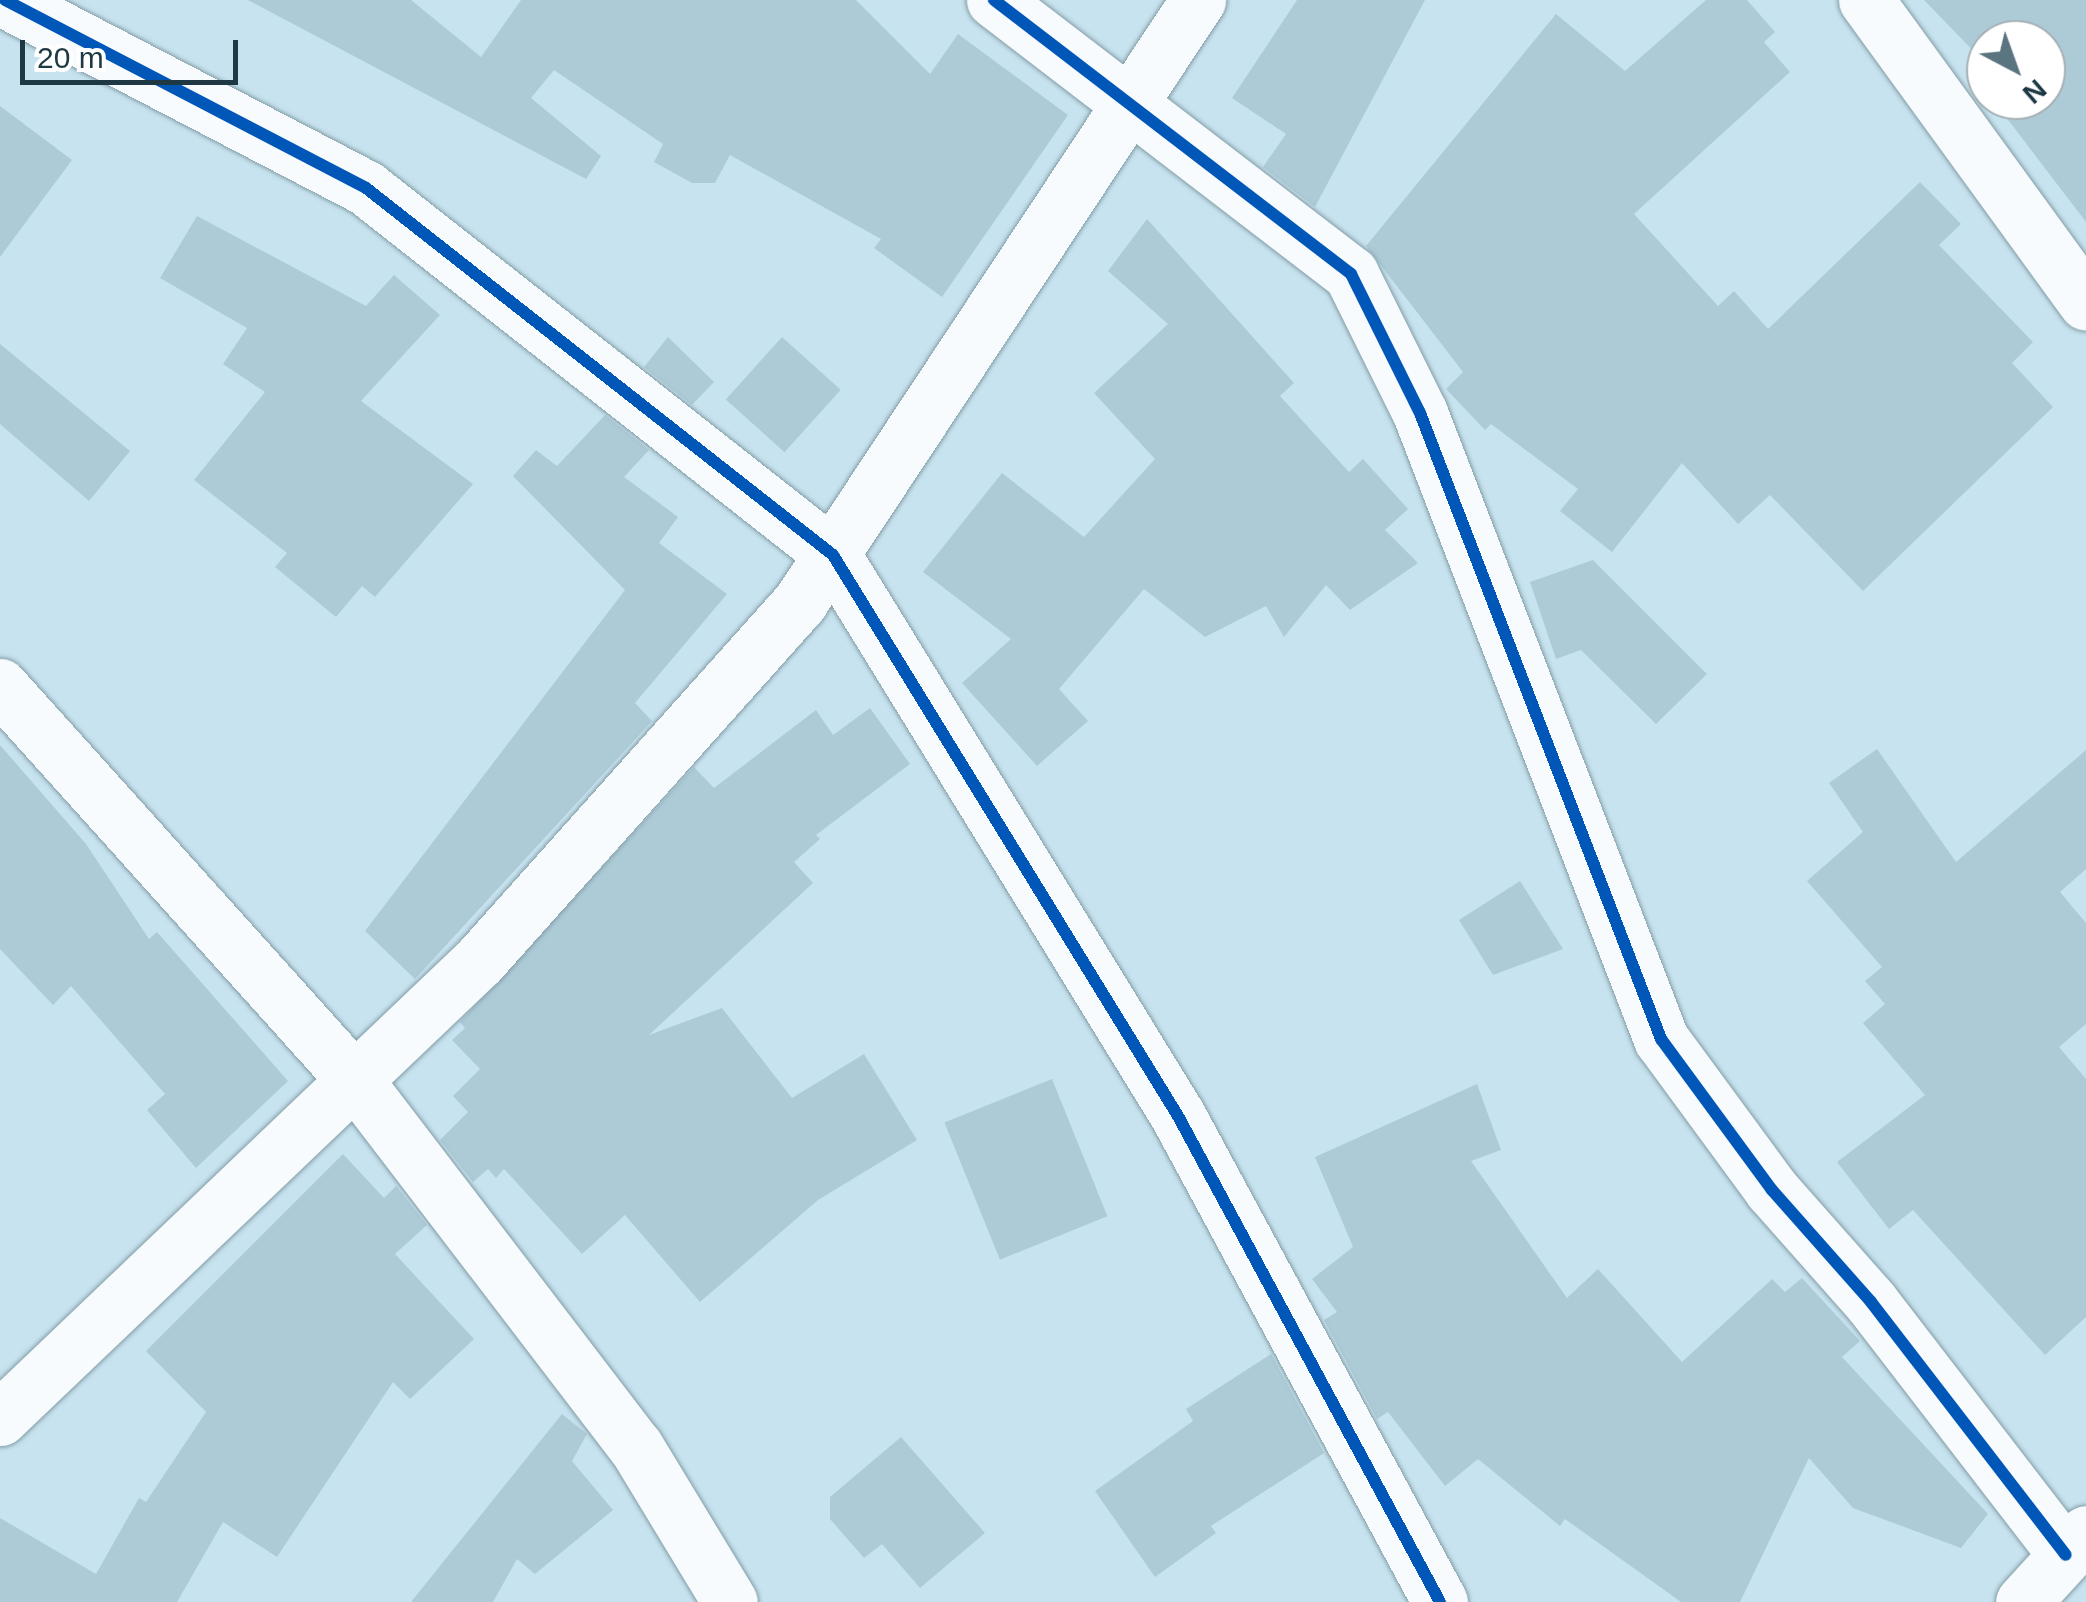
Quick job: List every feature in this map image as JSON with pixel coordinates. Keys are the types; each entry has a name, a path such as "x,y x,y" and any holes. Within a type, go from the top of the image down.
{"street":[{"path":"5,0 366,188 833,555 1178,1116 1440,1602"},
{"path":"994,0 1128,110 1351,274 1420,412 1662,1039 1772,1190 2076,1544 2023,1602"},
{"path":"0,1418 358,1084 480,960 800,602 1198,0"},
{"path":"1866,0 2086,303"},
{"path":"0,686 358,1084 636,1447 730,1602"}],"building":[{"path":"248,0 411,0 481,57 521,0 856,0 930,74 958,34 1068,115 942,297 874,248 881,239 730,155 715,183 692,183 654,162 663,144 554,70 531,98 601,156 586,179"},
{"path":"1297,0 1425,0 1315,207 1263,167 1286,134 1232,98"},
{"path":"1706,0 1747,0 1775,32 1764,42 1790,72 1634,214 1718,306 1734,291 1768,329 1920,182 1961,224 1939,245 2033,342 2012,363 2053,407 1863,591 1770,495 1738,524 1682,463 1612,552 1560,511 1578,489 1491,424 1485,430 1446,389 1463,372 1366,246 1556,14 1625,71"},
{"path":"1924,0 2086,0 2086,222 2008,120 2066,120 2066,20 1966,20 1966,43"},
{"path":"0,106 72,160 0,257"},
{"path":"197,216 366,306 394,275 440,315 361,401 473,484 375,597 362,586 336,617 275,567 287,553 194,480 265,392 223,364 247,328 160,278"},
{"path":"1147,219 1294,383 1280,396 1349,472 1363,459 1408,509 1385,530 1418,563 1350,610 1326,585 1284,637 1266,606 1205,637 1144,589 1059,689 1088,721 1037,766 962,683 1011,639 923,572 1002,473 1084,537 1155,459 1094,393 1168,324 1108,271"},
{"path":"668,337 714,382 692,405 644,367"},
{"path":"782,337 841,390 785,452 726,399"},
{"path":"0,344 130,451 89,501 0,424"},
{"path":"605,415 649,450 624,477 678,517 659,543 727,594 635,703 652,721 415,979 365,931 625,590 513,476 536,450 557,466"},
{"path":"1593,560 1707,674 1656,724 1581,650 1556,659 1530,582"},
{"path":"870,708 910,764 816,835 820,839 794,862 813,883 649,1035 722,1008 792,1098 864,1054 917,1140 818,1200 700,1302 625,1215 582,1254 504,1169 496,1178 488,1169 473,1182 440,1140 468,1112 453,1096 480,1069 452,1040 465,1028 460,1022 694,767 714,788 816,710 833,735"},
{"path":"0,745 86,844 149,939 157,932 288,1081 196,1168 147,1110 165,1094 71,986 53,1005 0,949"},
{"path":"1877,749 1956,862 2086,750 2086,869 2060,892 2086,923 2086,1024 2059,1047 2086,1079 2086,1317 2045,1355 1913,1210 1889,1229 1837,1162 1925,1095 1863,1023 1885,1004 1865,981 1882,967 1807,881 1863,832 1829,783"},
{"path":"1520,881 1563,949 1493,975 1459,920"},
{"path":"1052,1079 1107,1216 1000,1260 944,1122"},
{"path":"1477,1084 1501,1150 1471,1161 1567,1298 1598,1269 1682,1362 1772,1279 1785,1292 1802,1278 1860,1341 1842,1357 1988,1514 1961,1548 1853,1508 1809,1458 1740,1602 1681,1602 1565,1519 1560,1526 1478,1459 1445,1486 1388,1412 1377,1419 1324,1320 1337,1312 1312,1279 1353,1247 1315,1157"},
{"path":"343,1154 384,1198 396,1186 427,1225 395,1254 474,1339 410,1399 393,1382 277,1557 223,1522 177,1602 0,1602 0,1518 96,1574 139,1498 146,1502 206,1412 146,1351"},
{"path":"1271,1354 1324,1453 1211,1526 1216,1533 1155,1577 1095,1491 1193,1421 1186,1409"},
{"path":"562,1414 587,1434 572,1461 613,1510 535,1574 517,1559 493,1602 411,1602"},
{"path":"901,1437 985,1533 920,1588 882,1544 864,1558 830,1519 830,1497"}],"cycle path":[{"path":"5,0 366,188 833,555 1178,1116 1440,1602"},
{"path":"994,0 1351,274 1420,413 1661,1039 1772,1190 1871,1302 2066,1555"}]}
